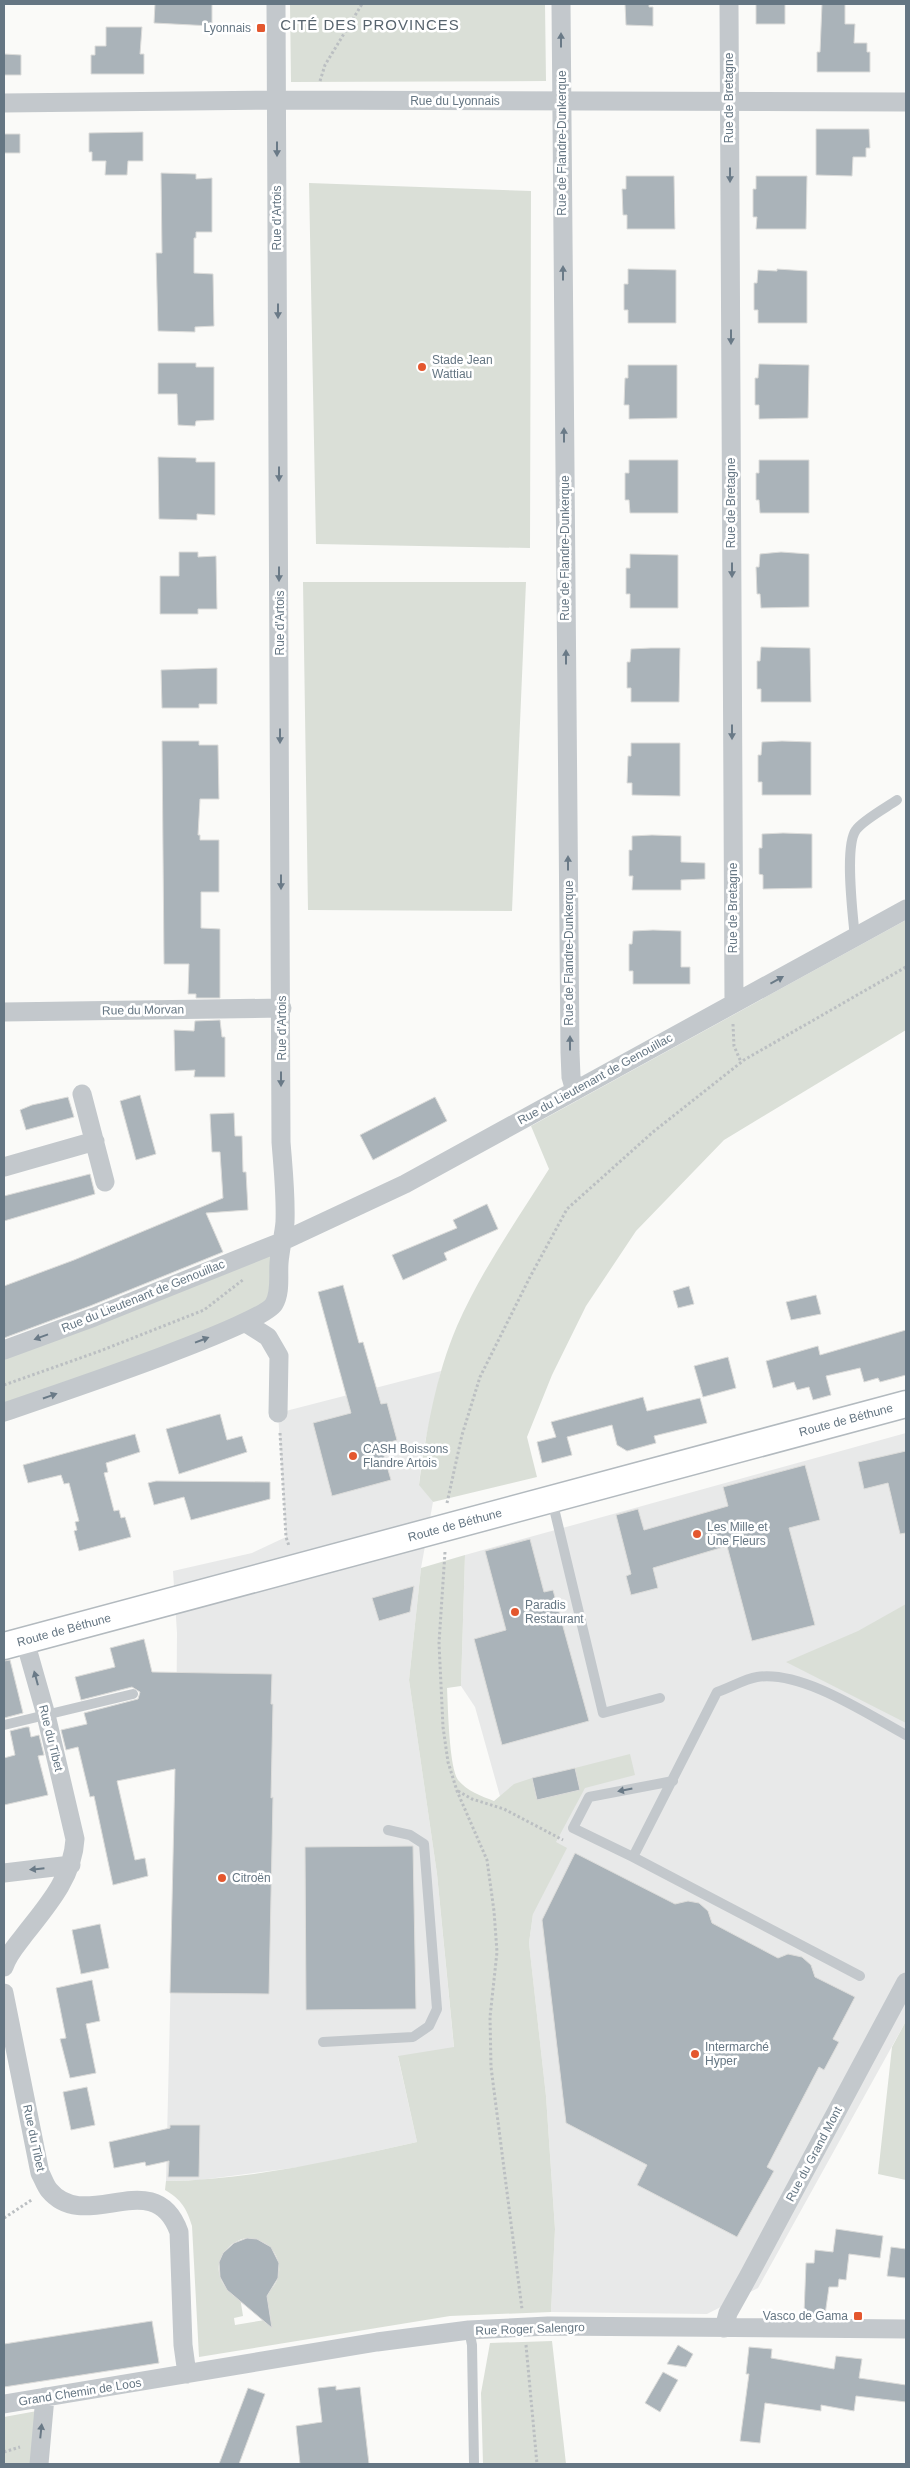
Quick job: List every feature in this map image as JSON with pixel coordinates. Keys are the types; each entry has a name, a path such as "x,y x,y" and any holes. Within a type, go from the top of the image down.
{"main road":[{"name":"Route de Béthune","path":"14,1643 906,1404"}],"street":[{"name":"Rue d'Artois","path":"276,4 282,1008 281,1142 285,1190 285,1224 281,1242"},
{"name":"Rue de Flandre-Dunkerque","path":"561,4 570,1052 571,1077 575,1091"},
{"name":"Rue de Bretagne","path":"728,4 734,1003"},
{"name":"Rue du Lyonnais","path":"4,103 276,100 906,102"},
{"name":"Rue du Lieutenant de Genouillac","path":"4,1350 94,1317 281,1242 404,1184 906,909"},
{"name":"Rue du Morvan","path":"4,1012 282,1008"},
{"path":"82,1094 105,1182"},
{"path":"4,1167 94,1141"},
{"path":"4,1412 246,1323 268,1311 277,1299 281,1242"},
{"path":"246,1323 268,1337 278,1356 278,1413"},
{"name":"Rue du Tibet","path":"4,1967 12,1951 59,1888 71,1865 75,1839 46,1715 14,1643"},
{"path":"4,1873 71,1865"},
{"name":"Rue du Grand Mont","path":"724,2328 728,2314 904,1992"},
{"name":"Rue du Tibet","path":"4,1993 40,2173 48,2189"},
{"path":"48,2189 58,2198 78,2206 91,2207 141,2199 153,2202 164,2209 175,2221 179,2232 183,2345 187,2374"},
{"name":"Rue Roger Salengro","path":"157,2380 377,2342 469,2330 548,2326 906,2329"},
{"name":"Grand Chemin de Loos","path":"4,2404 157,2380"},
{"path":"38,2464 45,2397"}],"lane":[{"path":"855,938 850,888 851,843 856,830 897,800"},
{"path":"552,1499 603,1712 660,1698"},
{"path":"633,1857 717,1692 756,1677 775,1676 810,1684 906,1735"},
{"path":"4,1725 132,1694"},
{"path":"673,1780 589,1797 573,1828 633,1857 860,1976"},
{"path":"323,2042 413,2037 429,2026 437,2009 424,1844 410,1835 388,1830"},
{"path":"469,2330 472,2345 474,2464"}],"path":[{"path":"313,100 325,65 348,24 362,4"},
{"path":"537,2464 524,2328 491,2067 490,2017 497,1952 494,1911 487,1860 457,1791 448,1762 443,1727 439,1643 447,1504 462,1434 480,1377 530,1277 567,1209 653,1132 741,1062 906,966"},
{"path":"734,1003 734,1046 741,1062"},
{"path":"4,1385 100,1351 204,1310 246,1277"},
{"path":"278,1413 286,1537 295,1568"},
{"path":"457,1791 472,1799 504,1809 566,1841"},
{"path":"4,2218 48,2189"}],"shaded area":[{"path":"290,4 545,4 546,81 291,82"},
{"name":"Stade Jean Wattiau","path":"309,183 531,191 530,548 316,544"},
{"path":"303,582 526,582 512,911 308,910"},
{"path":"906,920 906,1030 724,1140 636,1231 586,1306 552,1375 527,1437 537,1477 433,1502 419,1485 433,1404 443,1364 457,1326 477,1285 549,1169 531,1126"},
{"path":"265,1246 279,1262 263,1312 4,1413 4,1350"},
{"path":"441,1371 423,1451 419,1484 433,1502 421,1568 409,1680 437,1874 454,2048 398,2057 417,2142 308,2166 200,2180 166,2181 176,1759 177,1633 173,1571 252,1553 286,1537 278,1413"},
{"path":"906,1433 906,2021 758,2288 707,2314 551,2312 555,2229 546,2096 529,1943 533,1914 475,1707 461,1686 465,1555"},
{"path":"465,1555 461,1686 447,1688 449,1736 453,1763 458,1780 462,1784 474,1793 494,1801 514,1784 532,1778 537,1800 580,1789 575,1768 630,1754 635,1775 585,1788 556,1842 567,1848 533,1914 529,1943 546,2096 555,2229 551,2312 450,2316 199,2357 192,2226 183,2205 165,2190 166,2181 198,2180 261,2173 417,2142 398,2056 454,2047 437,1874 409,1680 421,1568","holes":["247,2238 267,2244 278,2259 278,2277 274,2286 266,2294 271,2319 235,2325 234,2318 243,2316 240,2297 229,2291 224,2285 220,2277 220,2262 222,2255 227,2249 239,2240"]},
{"path":"906,1604 906,1723 786,1662 858,1631"},
{"path":"906,2021 906,2180 878,2174 892,2047"},
{"path":"552,2341 566,2464 483,2464 481,2393 490,2343"},
{"path":"37,2411 33,2464 4,2464 4,2417"}],"building":[{"path":"155,4 212,4 212,26 154,23"},
{"path":"625,4 649,4 649,7 653,7 653,26 626,25"},
{"path":"756,4 785,4 785,24 756,24"},
{"path":"822,4 845,4 845,24 855,24 854,43 867,43 867,52 870,52 870,72 817,72 817,52 820,52"},
{"path":"106,27 142,27 140,54 144,54 144,74 91,74 91,55 95,55 95,46 106,46"},
{"path":"4,54 21,55 21,75 4,75"},
{"path":"816,129 869,129 870,148 866,148 866,157 853,157 852,176 816,175"},
{"path":"143,132 143,161 128,161 127,175 105,175 106,161 92,161 92,152 89,152 89,133"},
{"path":"4,134 20,134 20,153 4,153"},
{"path":"161,173 196,174 196,179 212,178 212,232 196,232 196,238 194,238 194,273 213,274 214,326 195,327 195,332 158,331 156,253 162,253"},
{"path":"626,176 674,176 675,229 627,229 627,215 623,215 622,189 626,189"},
{"path":"756,176 807,176 806,229 756,229 757,217 753,217 753,189 756,189"},
{"path":"628,269 676,270 676,323 628,323 628,310 624,310 624,284 628,284"},
{"path":"777,269 807,271 807,323 758,323 758,310 754,310 754,283 757,283 758,270 777,271"},
{"path":"158,363 196,363 196,367 214,367 214,420 196,421 195,426 178,425 177,394 158,394"},
{"path":"759,364 809,365 808,418 759,419 759,405 755,405 755,378 758,378"},
{"path":"628,365 677,365 677,418 629,419 629,405 624,405 625,378 628,378"},
{"path":"158,457 196,458 196,462 215,462 215,515 197,514 197,520 159,519"},
{"path":"629,460 678,460 678,513 630,513 629,500 625,500 625,473 629,473"},
{"path":"759,460 809,460 809,513 760,513 759,500 756,500 756,473 759,473"},
{"path":"179,552 198,552 198,557 216,556 217,609 198,609 198,614 160,614 160,576 179,576"},
{"path":"781,552 809,554 809,607 761,608 760,594 757,594 756,567 759,567 760,554"},
{"path":"630,554 678,555 678,608 630,608 630,594 626,594 626,568 630,568"},
{"path":"761,647 810,648 811,702 761,702 761,689 757,689 757,661 760,661"},
{"path":"680,648 679,702 631,702 631,688 627,688 627,662 630,662 631,649"},
{"path":"217,668 217,704 199,704 199,708 162,708 161,670"},
{"path":"162,741 199,741 199,745 218,745 219,799 200,799 198,835 200,835 200,840 219,840 219,892 201,892 201,928 220,929 220,998 196,998 196,994 188,994 189,964 164,964"},
{"path":"762,742 811,742 811,795 762,795 762,782 758,782 758,755 761,755"},
{"path":"631,743 680,743 680,796 632,795 632,783 627,783 628,756 631,756"},
{"path":"762,834 812,834 812,888 763,889 763,875 759,874 759,848 762,848"},
{"path":"632,836 681,836 681,862 705,863 705,879 681,880 681,890 632,890 633,876 629,876 629,850 632,850"},
{"path":"633,931 681,931 681,967 690,967 690,984 633,984 633,971 629,971 629,944 632,944"},
{"path":"220,1020 222,1037 225,1037 225,1077 194,1077 195,1070 175,1071 174,1030 194,1031 195,1021"},
{"path":"140,1095 156,1154 136,1160 120,1101"},
{"path":"68,1097 74,1117 26,1130 20,1110 32,1105"},
{"path":"435,1097 447,1121 373,1160 360,1135"},
{"path":"234,1113 235,1136 242,1136 243,1172 246,1172 248,1210 206,1213 223,1252 90,1306 4,1338 4,1286 74,1260 223,1198 220,1152 212,1152 210,1114"},
{"path":"90,1174 95,1194 4,1221 4,1196"},
{"path":"487,1204 498,1229 444,1253 447,1260 403,1280 392,1255 457,1228 453,1220"},
{"path":"343,1285 359,1343 363,1342 381,1404 387,1403 397,1440 381,1445 391,1480 332,1496 313,1423 351,1413 318,1292"},
{"path":"689,1286 694,1304 678,1308 673,1291"},
{"path":"816,1295 821,1314 791,1320 786,1302"},
{"path":"906,1330 906,1375 880,1382 878,1378 864,1382 860,1368 826,1376 831,1395 813,1400 809,1387 797,1390 794,1382 773,1388 766,1361 818,1346 820,1355"},
{"path":"728,1357 736,1388 703,1397 694,1366"},
{"path":"643,1397 647,1411 700,1398 707,1423 654,1436 656,1443 627,1451 617,1445 612,1425 567,1437 572,1455 542,1463 537,1442 556,1437 551,1422"},
{"path":"220,1414 227,1440 242,1436 247,1452 179,1474 166,1429"},
{"path":"135,1434 140,1452 106,1463 108,1472 104,1473 114,1511 119,1510 121,1518 125,1517 131,1537 79,1551 74,1531 77,1530 75,1522 79,1521 69,1483 64,1484 61,1475 28,1483 23,1465"},
{"path":"906,1451 906,1533 900,1534 888,1483 864,1489 858,1462"},
{"path":"805,1465 820,1520 789,1528 815,1625 752,1641 727,1546 653,1568 658,1588 631,1595 626,1576 631,1574 616,1515 638,1509 644,1530 728,1506 723,1487"},
{"path":"156,1481 270,1482 270,1499 191,1520 184,1497 154,1505 148,1483"},
{"path":"530,1539 544,1592 553,1590 589,1721 502,1745 474,1639 506,1630 485,1551"},
{"path":"414,1586 410,1612 379,1621 372,1598"},
{"name":"Citroën","path":"144,1639 152,1672 272,1674 271,1798 273,1797 269,1994 170,1993 175,1769 117,1781 135,1860 145,1858 148,1876 113,1885 94,1796 90,1797 78,1747 66,1750 61,1730 87,1724 84,1713 138,1699 140,1692 132,1687 81,1700 75,1677 115,1667 110,1648"},
{"path":"10,1660 23,1713 4,1718 4,1661"},
{"path":"29,1727 31,1737 39,1735 44,1755 38,1756 48,1795 4,1805 4,1758 15,1755 10,1731"},
{"path":"575,1768 580,1790 537,1800 532,1778"},
{"path":"413,1846 416,2009 306,2010 305,1847"},
{"name":"Intermarché Hyper","path":"575,1853 675,1904 688,1901 699,1903 708,1911 712,1923 778,1958 788,1954 802,1957 811,1965 815,1977 855,1997 833,2039 839,2042 824,2070 819,2067 767,2167 774,2171 737,2237 637,2185 647,2165 566,2123 542,1920"},
{"path":"100,1924 109,1968 81,1974 72,1930"},
{"path":"92,1980 100,2021 86,2024 96,2073 70,2078 60,2039 66,2038 56,1988"},
{"path":"87,2087 95,2125 71,2130 63,2092"},
{"path":"170,2125 200,2125 199,2177 168,2177 169,2161 146,2166 145,2162 114,2168 109,2142 170,2128"},
{"path":"836,2229 883,2236 880,2258 849,2254 846,2280 839,2279 838,2287 829,2287 825,2315 804,2314 806,2263 814,2263 815,2250 833,2252"},
{"path":"247,2238 257,2239 271,2247 279,2263 278,2278 267,2296 272,2328 227,2290 220,2277 219,2262 223,2253 234,2243"},
{"path":"891,2247 906,2249 906,2278 887,2276"},
{"path":"152,2321 159,2363 4,2387 4,2344"},
{"path":"678,2345 693,2354 686,2367 667,2364"},
{"path":"749,2347 772,2349 771,2358 834,2369 836,2356 862,2359 859,2378 906,2385 906,2402 856,2396 854,2411 821,2405 821,2411 765,2403 760,2443 740,2441 749,2374 746,2374"},
{"path":"663,2372 678,2380 660,2412 645,2403"},
{"path":"336,2386 336,2390 360,2387 369,2464 300,2464 296,2426 322,2422 318,2388"},
{"path":"248,2388 265,2394 239,2464 219,2464"}],"place":[{"name":"Lyonnais","path":"261,28"},
{"name":"Stade Jean Wattiau","path":"422,367"},
{"name":"CASH Boissons Flandre Artois","path":"353,1456"},
{"name":"Les Mille et Une Fleurs","path":"697,1534"},
{"name":"Paradis Restaurant","path":"515,1612"},
{"name":"Citroën","path":"222,1878"},
{"name":"Intermarché Hyper","path":"695,2054"},
{"name":"Vasco de Gama","path":"858,2316"}],"district":[{"name":"CITÉ DES PROVINCES","path":"370,25"}]}
